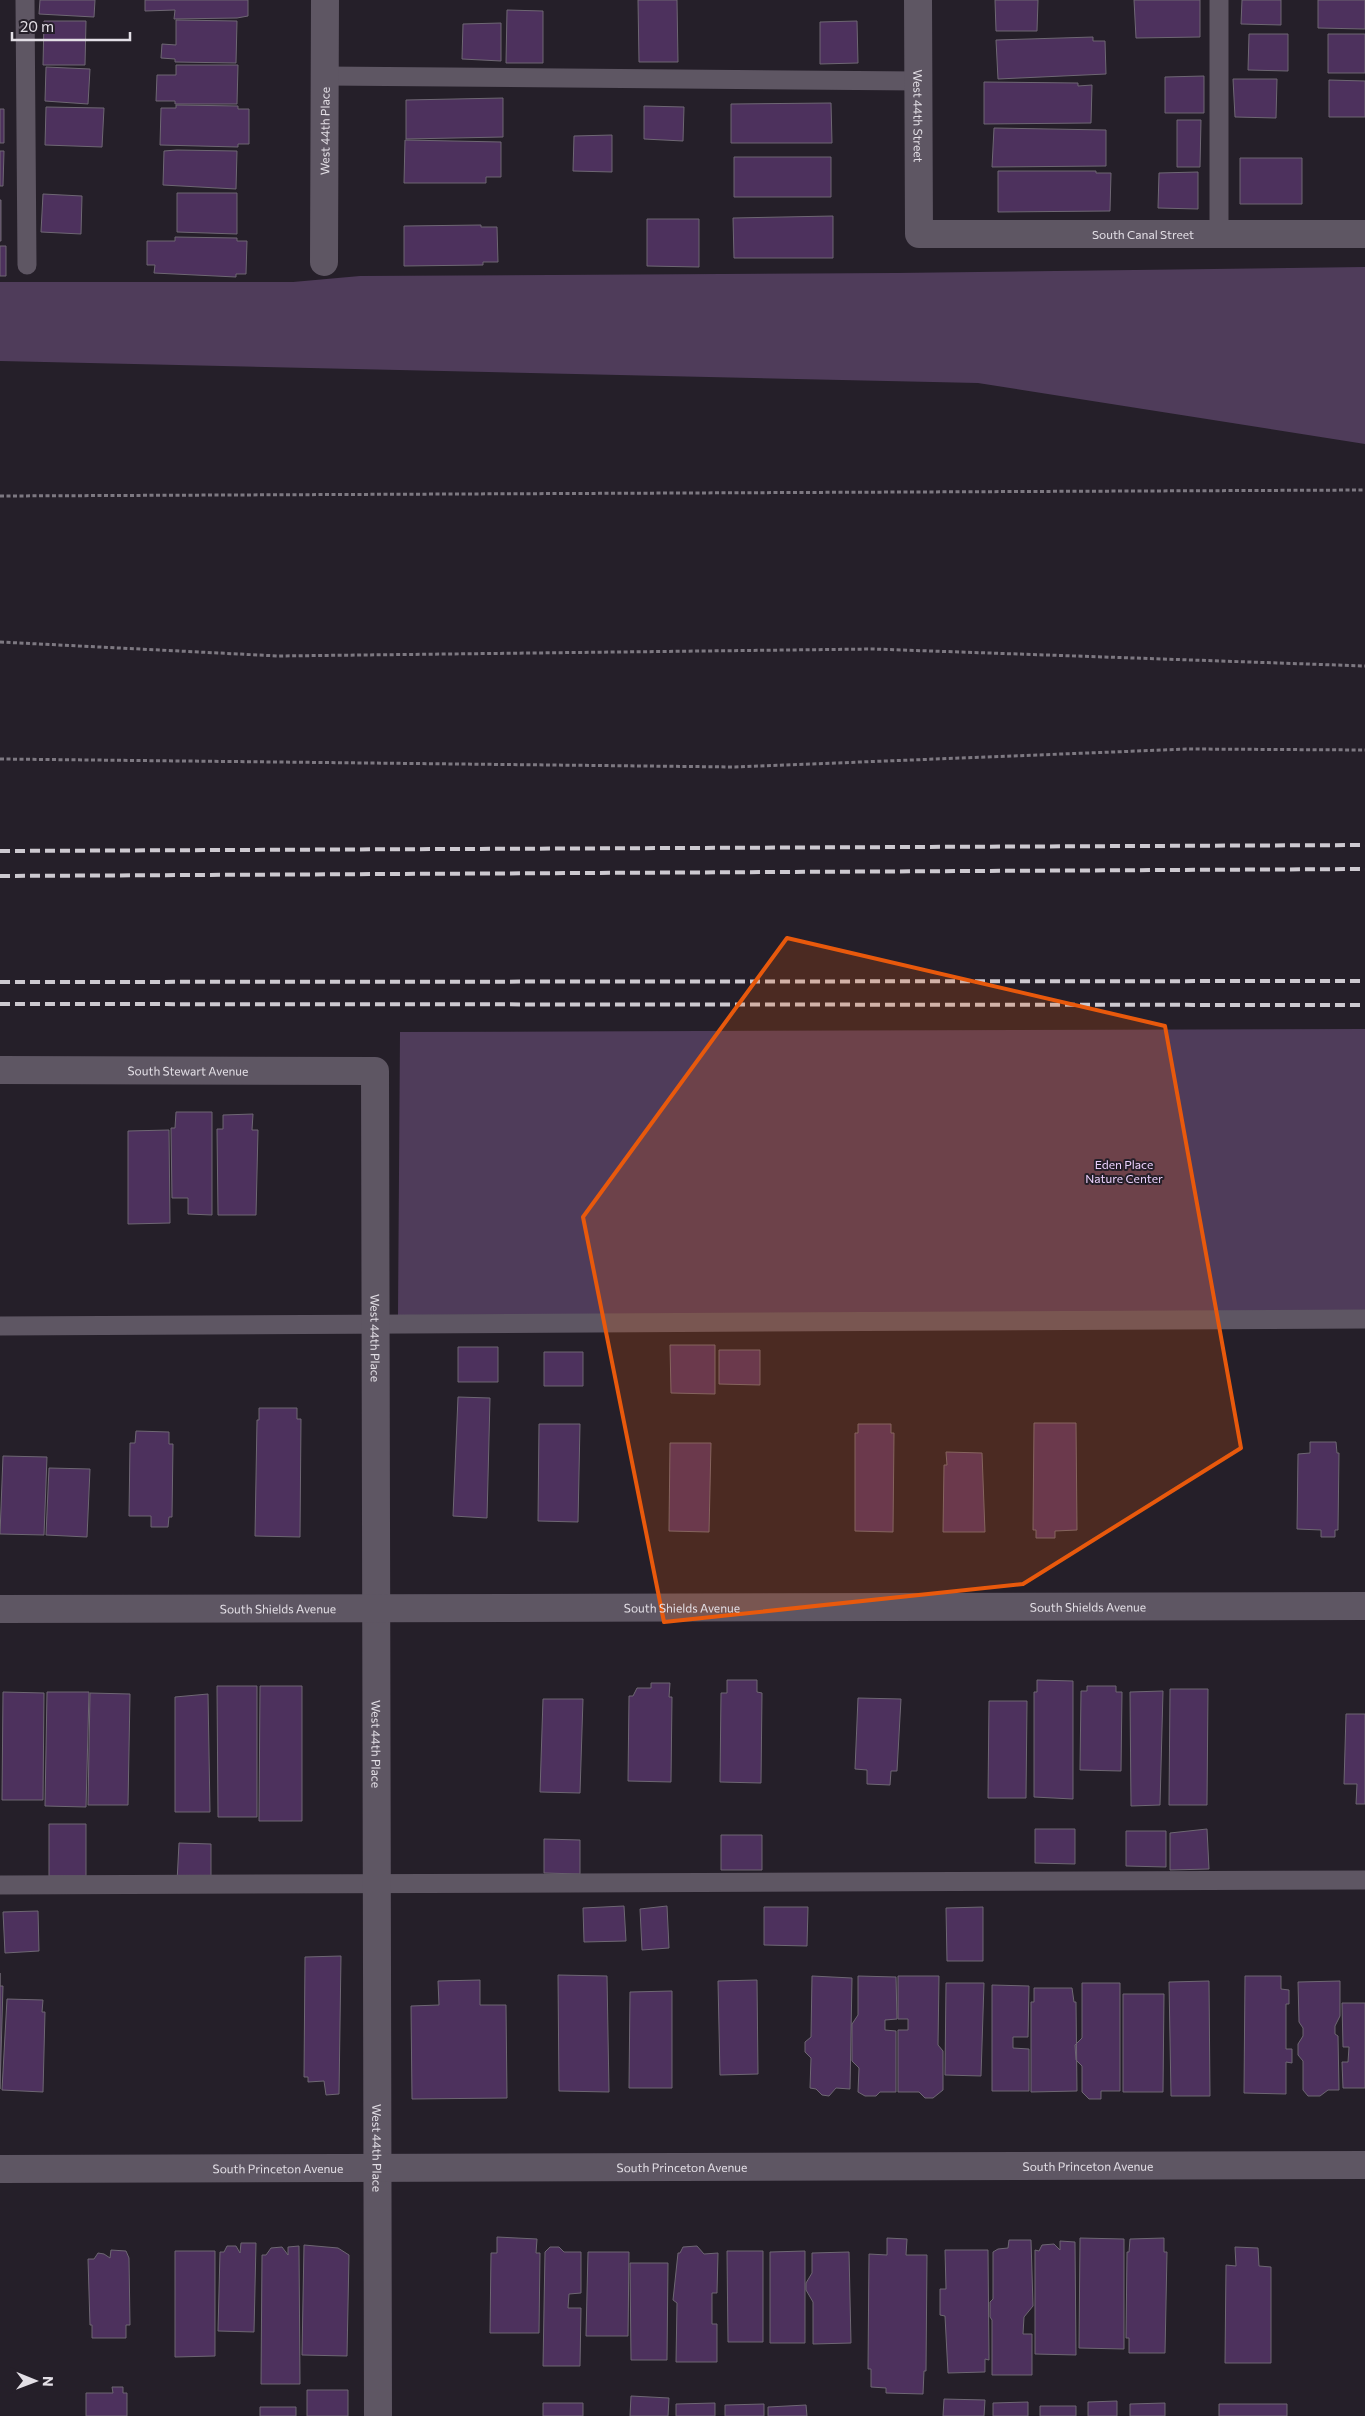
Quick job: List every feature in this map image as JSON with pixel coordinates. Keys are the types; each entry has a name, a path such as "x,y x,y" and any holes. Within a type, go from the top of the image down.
{"street":[{"name":"West 44th Place","path":"324,262 325,0"},
{"name":"West 44th Street","path":"918,0 919,234"},
{"name":"South Canal Street","path":"919,234 1365,234"},
{"name":"South Stewart Avenue","path":"0,1070 375,1071"},
{"name":"West 44th Place","path":"375,1071 378,2416"},
{"name":"South Shields Avenue","path":"0,1609 376,1606 1365,1606"},
{"name":"South Princeton Avenue","path":"0,2169 1365,2166"}],"lane":[{"path":"25,0 27,264"},
{"path":"1219,0 1220,233"},
{"path":"324,76 919,80"},
{"path":"0,1326 1365,1319"},
{"path":"0,1885 1365,1880"}],"path":[{"path":"0,496 1365,490"},
{"path":"0,642 278,656 873,649 1365,666"},
{"path":"0,759 736,768 1188,749 1365,750"}],"highlighted area":[{"path":"787,938 1165,1026 1241,1448 1023,1584 664,1622 583,1217"}],"green space":[{"path":"1365,267 1365,444 978,383 0,361 0,282 293,282 360,276 896,273"},
{"name":"Eden Place Nature Center","path":"1365,1029 1365,1312 398,1315 400,1032"}],"building":[{"path":"40,0 95,0 94,17 39,14"},
{"path":"145,0 248,0 248,16 237,18 174,19 175,10 145,11"},
{"path":"638,0 677,0 678,62 639,62"},
{"path":"995,0 1038,0 1037,31 996,31"},
{"path":"1134,0 1200,0 1200,37 1136,38"},
{"path":"1242,0 1281,0 1281,25 1241,24"},
{"path":"1318,0 1365,0 1365,29 1318,28"},
{"path":"507,10 543,11 543,63 506,63"},
{"path":"176,20 237,21 236,63 175,62 175,59 161,58 162,44 176,45"},
{"path":"44,21 86,21 85,65 43,65"},
{"path":"857,21 858,63 820,64 820,22"},
{"path":"501,23 501,61 462,59 463,24"},
{"path":"1249,34 1288,34 1288,71 1248,70"},
{"path":"1328,34 1365,34 1365,73 1328,73"},
{"path":"1093,37 1093,41 1105,41 1106,74 998,79 996,40"},
{"path":"176,65 238,65 237,104 175,104 175,101 156,101 157,75 176,75"},
{"path":"46,67 90,69 88,104 45,101"},
{"path":"1204,76 1204,113 1165,113 1165,77"},
{"path":"1233,79 1277,79 1276,118 1235,117"},
{"path":"1329,80 1365,81 1365,117 1329,117"},
{"path":"984,82 1078,83 1078,86 1092,85 1091,123 984,124"},
{"path":"503,98 503,137 406,139 406,100"},
{"path":"831,103 832,143 731,143 731,104"},
{"path":"176,105 238,106 238,109 249,109 249,144 238,144 238,147 160,145 161,108 176,108"},
{"path":"644,106 684,107 683,141 644,139"},
{"path":"46,107 104,108 102,147 45,145"},
{"path":"0,109 4,109 4,143 0,143"},
{"path":"1177,120 1201,120 1200,167 1177,167"},
{"path":"994,128 1106,130 1106,166 992,167"},
{"path":"612,135 612,172 573,171 574,136"},
{"path":"405,140 501,142 501,177 486,177 486,183 404,183"},
{"path":"0,151 4,151 3,186 0,186"},
{"path":"164,151 237,151 236,189 163,185"},
{"path":"734,157 831,157 831,197 734,197"},
{"path":"1240,158 1302,158 1302,204 1240,204"},
{"path":"998,171 1096,171 1096,173 1111,173 1110,211 998,212"},
{"path":"1198,172 1198,209 1158,208 1159,173"},
{"path":"177,193 237,193 237,234 177,232"},
{"path":"43,194 82,196 81,234 41,232"},
{"path":"1,200 1,241 0,241"},
{"path":"833,216 833,258 734,258 733,218"},
{"path":"647,219 699,219 699,267 647,266"},
{"path":"481,225 481,227 497,227 498,262 483,262 483,265 404,266 404,226"},
{"path":"175,237 237,238 237,241 247,241 246,274 236,274 236,277 154,273 155,265 147,265 147,241 175,241"},
{"path":"0,246 6,246 6,276 0,276"},
{"path":"176,1112 212,1112 212,1215 188,1214 188,1198 172,1198 171,1128 175,1128"},
{"path":"253,1114 252,1130 258,1130 256,1215 218,1215 217,1129 223,1129 223,1115"},
{"path":"169,1130 170,1223 128,1224 128,1131"},
{"path":"670,1345 715,1345 715,1394 671,1393"},
{"path":"458,1347 498,1347 498,1382 458,1382"},
{"path":"719,1350 760,1350 760,1385 719,1384"},
{"path":"544,1352 583,1352 583,1386 544,1386"},
{"path":"458,1397 490,1398 487,1518 453,1516"},
{"path":"259,1408 297,1408 297,1419 301,1419 300,1537 255,1536 257,1420 259,1420"},
{"path":"1034,1423 1076,1423 1077,1530 1055,1531 1055,1538 1036,1538 1036,1530 1033,1530"},
{"path":"539,1424 580,1424 578,1522 538,1521"},
{"path":"858,1424 891,1424 891,1433 894,1433 893,1532 855,1531 855,1433 858,1433"},
{"path":"136,1431 169,1432 169,1444 173,1444 172,1517 169,1517 168,1527 151,1527 151,1516 129,1516 130,1443 135,1443"},
{"path":"1310,1442 1336,1442 1337,1453 1339,1453 1338,1530 1335,1530 1335,1537 1321,1537 1321,1530 1297,1529 1298,1454 1310,1453"},
{"path":"670,1443 711,1443 709,1532 669,1531"},
{"path":"946,1452 982,1453 985,1532 943,1532 944,1465 947,1465"},
{"path":"3,1456 47,1457 44,1535 0,1534"},
{"path":"49,1468 90,1469 87,1537 46,1535"},
{"path":"727,1680 757,1680 757,1692 762,1693 761,1783 720,1782 721,1693 727,1693"},
{"path":"1037,1680 1073,1681 1073,1799 1034,1797 1034,1692 1037,1692"},
{"path":"651,1683 670,1683 669,1697 672,1697 671,1782 628,1781 629,1696 633,1696 637,1688 651,1688"},
{"path":"217,1686 257,1686 257,1817 218,1817"},
{"path":"260,1686 302,1686 302,1821 259,1821"},
{"path":"1087,1686 1116,1686 1116,1692 1122,1692 1121,1771 1080,1770 1081,1691 1087,1691"},
{"path":"1170,1689 1208,1689 1207,1805 1169,1805"},
{"path":"1163,1691 1160,1805 1131,1806 1130,1692"},
{"path":"3,1692 44,1693 43,1800 2,1800"},
{"path":"47,1692 89,1692 86,1807 45,1806"},
{"path":"90,1693 130,1694 128,1805 88,1805"},
{"path":"208,1694 210,1812 175,1812 175,1697"},
{"path":"858,1698 901,1699 897,1771 891,1771 890,1785 867,1784 867,1770 855,1769"},
{"path":"543,1699 583,1699 580,1793 540,1792"},
{"path":"989,1701 1027,1701 1026,1798 988,1798"},
{"path":"1346,1714 1365,1714 1365,1804 1356,1804 1357,1784 1344,1784"},
{"path":"49,1824 86,1824 86,1876 49,1876"},
{"path":"1035,1829 1075,1829 1075,1864 1035,1863"},
{"path":"1207,1829 1209,1869 1170,1870 1170,1833"},
{"path":"1126,1831 1166,1831 1166,1867 1126,1866"},
{"path":"721,1835 762,1835 762,1870 721,1870"},
{"path":"544,1839 580,1840 580,1874 544,1873"},
{"path":"179,1843 211,1844 211,1883 177,1882"},
{"path":"624,1906 626,1941 584,1942 583,1908"},
{"path":"667,1906 669,1948 642,1950 640,1909"},
{"path":"764,1907 808,1907 807,1946 764,1945"},
{"path":"983,1907 983,1961 947,1961 946,1908"},
{"path":"38,1911 39,1951 5,1953 3,1912"},
{"path":"341,1956 339,2094 326,2095 324,2081 308,2082 308,2077 304,2077 305,1957"},
{"path":"558,1975 607,1976 609,2092 559,2091"},
{"path":"812,1976 852,1978 850,2089 836,2088 829,2096 822,2095 816,2089 810,2088 811,2058 805,2052 805,2042 811,2037"},
{"path":"858,1976 896,1977 897,2019 885,2020 885,2030 896,2031 896,2092 880,2092 876,2096 865,2096 858,2092 859,2068 852,2061 852,2024 858,2015"},
{"path":"898,1976 939,1976 938,2045 943,2051 943,2090 933,2098 925,2098 919,2092 898,2092 898,2030 908,2030 908,2019 898,2019"},
{"path":"1245,1976 1281,1976 1281,1989 1289,1990 1289,2004 1286,2004 1286,2049 1292,2049 1292,2063 1286,2062 1286,2094 1244,2093"},
{"path":"480,1980 480,2005 506,2005 507,2098 412,2099 411,2006 439,2005 438,1981"},
{"path":"757,1980 758,2074 720,2075 718,1981"},
{"path":"1209,1981 1210,2096 1171,2096 1169,1982"},
{"path":"1340,1981 1340,2016 1335,2026 1335,2034 1338,2036 1339,2090 1328,2090 1320,2096 1308,2096 1303,2090 1303,2061 1298,2055 1298,2044 1303,2036 1303,2028 1299,2022 1298,1982"},
{"path":"946,1983 984,1983 981,2076 945,2075"},
{"path":"1082,1983 1120,1983 1120,2091 1101,2091 1101,2099 1089,2099 1082,2092 1082,2066 1076,2060 1075,2045 1082,2038"},
{"path":"992,1985 1029,1986 1028,2037 1013,2037 1013,2048 1029,2049 1029,2091 992,2091"},
{"path":"0,1986 3,1986 0,2089"},
{"path":"1034,1988 1072,1988 1074,2002 1076,2002 1077,2091 1031,2092 1031,2002 1034,2002"},
{"path":"672,1991 672,2088 629,2088 630,1992"},
{"path":"1123,1994 1164,1994 1163,2092 1123,2092"},
{"path":"7,1999 43,2000 42,2012 45,2012 43,2092 2,2090"},
{"path":"1342,2003 1365,2003 1365,2088 1343,2088 1342,2062 1348,2062 1349,2047 1343,2047"},
{"path":"497,2237 537,2239 536,2253 540,2253 539,2333 490,2333 491,2253 497,2253"},
{"path":"887,2238 907,2239 906,2255 927,2255 926,2371 924,2371 923,2394 886,2393 886,2388 871,2387 871,2369 868,2369 869,2254 887,2255"},
{"path":"1080,2238 1124,2239 1124,2349 1079,2348"},
{"path":"1164,2238 1164,2252 1167,2252 1165,2353 1129,2353 1129,2338 1126,2338 1127,2252 1129,2252 1130,2239"},
{"path":"1009,2240 1031,2240 1033,2306 1024,2317 1023,2334 1032,2334 1032,2375 992,2375 992,2320 990,2317 990,2302 993,2299 993,2252 998,2249 1008,2248"},
{"path":"1060,2241 1075,2242 1076,2355 1035,2354 1035,2250 1039,2251 1042,2245 1054,2244 1060,2250"},
{"path":"241,2243 256,2243 254,2332 218,2331 220,2252 224,2252 227,2246 236,2246 240,2253"},
{"path":"304,2245 338,2248 349,2255 347,2356 302,2355"},
{"path":"299,2246 300,2384 261,2384 262,2255 266,2255 271,2248 282,2247 288,2255 288,2247"},
{"path":"697,2246 704,2254 718,2253 717,2293 712,2293 712,2324 717,2324 717,2362 676,2362 677,2303 673,2300 678,2253 680,2253 683,2247"},
{"path":"550,2247 559,2247 564,2252 581,2252 581,2293 569,2294 568,2308 581,2308 580,2366 543,2366 545,2252"},
{"path":"1235,2247 1258,2248 1259,2266 1271,2267 1271,2363 1225,2363 1226,2265 1236,2266"},
{"path":"111,2250 126,2251 129,2258 130,2325 126,2325 126,2338 92,2338 88,2259 94,2259 98,2253 110,2258"},
{"path":"945,2250 988,2250 989,2360 985,2359 985,2372 948,2373 945,2316 940,2315 940,2289 946,2289"},
{"path":"175,2251 215,2251 215,2356 175,2357"},
{"path":"727,2251 763,2251 763,2342 728,2342"},
{"path":"805,2251 805,2343 770,2343 770,2252"},
{"path":"588,2252 629,2252 628,2336 586,2336"},
{"path":"849,2252 851,2343 813,2344 813,2302 806,2290 806,2283 812,2273 812,2253"},
{"path":"630,2263 668,2263 667,2360 631,2360"},
{"path":"112,2387 123,2387 123,2393 127,2393 127,2416 86,2416 86,2393 113,2393"},
{"path":"307,2390 348,2390 348,2416 307,2416"},
{"path":"631,2396 669,2398 668,2416 630,2416"},
{"path":"944,2399 985,2400 984,2416 943,2416"},
{"path":"1117,2401 1117,2416 1088,2416 1088,2402"},
{"path":"1028,2402 1028,2416 993,2416 993,2403"},
{"path":"543,2403 583,2403 583,2416 543,2416"},
{"path":"715,2403 715,2416 676,2416 676,2404"},
{"path":"1165,2403 1165,2416 1130,2416 1130,2404"},
{"path":"764,2404 764,2416 725,2416 725,2405"},
{"path":"1219,2404 1287,2404 1287,2416 1219,2416"},
{"path":"806,2405 807,2416 768,2416 768,2407"},
{"path":"1040,2406 1076,2406 1076,2416 1040,2416"},
{"path":"260,2407 296,2407 296,2416 260,2416"}],"railway":[{"path":"0,851 1365,845"},
{"path":"0,876 1365,869"},
{"path":"0,982 1365,981"},
{"path":"0,1004 1365,1005"}]}
